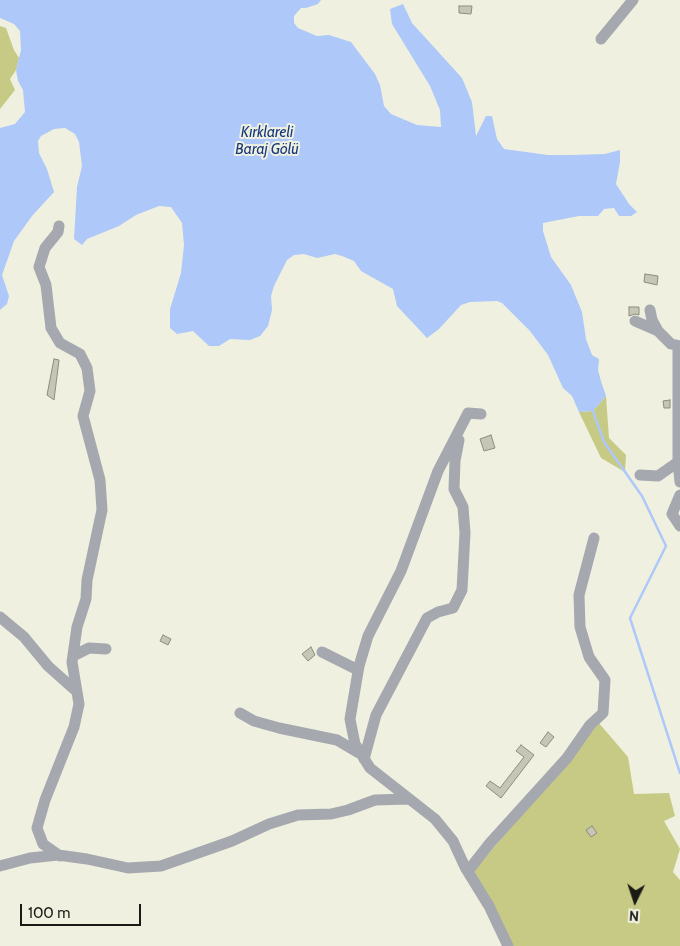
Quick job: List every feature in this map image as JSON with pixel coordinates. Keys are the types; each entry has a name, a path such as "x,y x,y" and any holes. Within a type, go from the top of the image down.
{"street":[{"path":"601,39 633,0"},
{"path":"59,226 58,232 45,248 39,267 46,285 51,328 60,344 80,354 87,368 90,390 83,416 100,480 102,510 90,563 86,599 77,627 72,662 79,704 74,727 45,800 37,828 43,844 60,856"},
{"path":"650,310 652,320 658,331"},
{"path":"635,321 658,331 676,345 680,482"},
{"path":"481,414 468,413 431,489 400,571 368,636 358,670 350,719 355,744 370,768 435,819 453,841 489,906 508,946"},
{"path":"362,756 376,715 427,618 438,612 453,608 462,590 465,533 463,508 454,489 454,461 461,425"},
{"path":"640,475 658,476 678,462"},
{"path":"680,495 672,514 680,526"},
{"path":"468,871 490,843 567,758 590,725 603,712 605,680 589,657 580,627 579,595 594,538"},
{"path":"0,617 24,637 48,666 76,691"},
{"path":"73,656 89,648 106,650"},
{"path":"322,652 358,670"},
{"path":"240,713 254,720 279,728 337,740 362,756"},
{"path":"0,866 30,858 60,856 88,859 128,868 161,866 298,814 331,814 375,800 408,799"}],"green space":[{"path":"0,26 6,28 19,58 16,70 10,79 15,90 0,109"},
{"path":"606,396 609,438 626,455 625,472 601,458 579,412 593,411"},
{"path":"598,722 628,757 634,794 669,793 675,816 664,821 680,849 673,872 680,880 680,946 512,946 474,871"}],"water":[{"name":"Kırklareli Baraj Gölü","path":"0,0 321,0 318,4 301,8 294,16 294,23 298,28 317,36 329,35 351,42 375,74 380,85 384,106 391,114 417,125 441,127 440,110 430,86 392,24 390,9 403,4 412,23 462,78 472,102 476,136 486,116 492,116 497,139 504,149 548,155 605,154 620,150 616,184 629,204 637,212 631,216 619,216 614,208 604,209 598,216 579,216 543,223 543,231 551,257 571,285 582,312 586,339 592,355 599,359 598,370 606,396 593,411 579,412 572,396 563,388 548,355 530,331 502,303 497,301 470,302 461,305 439,329 427,338 397,306 393,289 361,271 354,261 335,254 317,258 304,254 294,255 287,260 271,296 272,310 268,326 260,336 250,340 230,339 219,346 209,346 193,331 177,334 170,328 170,309 181,273 184,245 182,223 171,207 159,206 136,215 119,226 87,239 82,245 74,239 77,187 82,166 79,142 75,134 65,128 54,129 41,136 38,141 39,153 47,169 54,192 32,216 14,241 2,275 9,296 7,304 0,310 0,128 15,124 25,112 23,90 18,81 16,70 21,50 20,31 14,24 0,18"}],"building":[{"path":"459,6 472,6 471,14 459,13"},
{"path":"645,274 658,276 657,285 644,282"},
{"path":"629,307 639,307 639,315 629,316"},
{"path":"54,359 59,360 54,400 47,395"},
{"path":"670,400 670,408 664,408 663,401"},
{"path":"491,435 495,448 484,451 480,439"},
{"path":"163,635 171,639 168,645 160,641"},
{"path":"311,647 315,655 308,661 302,654"},
{"path":"548,732 554,737 546,747 540,743"},
{"path":"521,745 534,755 501,798 486,786 490,781 500,788 524,757 516,751"},
{"path":"592,826 597,833 591,837 586,830"}],"waterway":[{"path":"593,411 604,442 642,496 666,546 630,618 680,773"}]}
